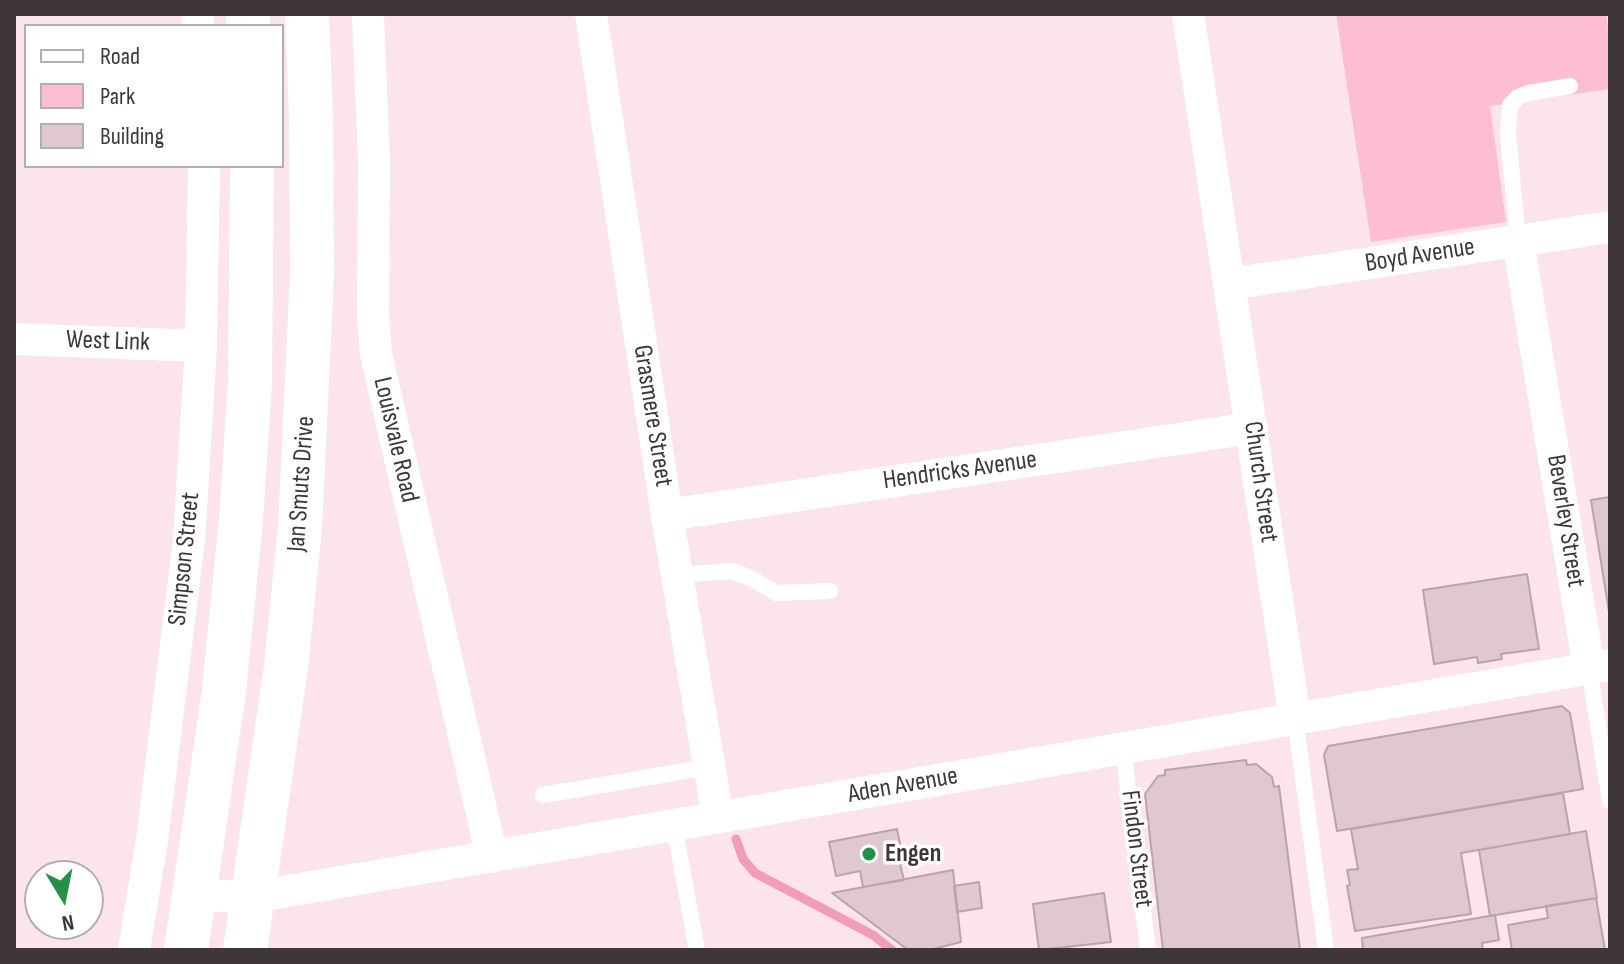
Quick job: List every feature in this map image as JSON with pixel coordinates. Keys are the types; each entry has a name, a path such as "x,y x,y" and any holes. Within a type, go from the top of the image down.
{"main road":[{"name":"Jan Smuts Drive","path":"245,950 286,667 301,513 312,275 307,14"},
{"path":"186,950 224,691 241,519 250,382 252,168"}],"street":[{"name":"Louisvale Road","path":"368,14 374,160 373,315 376,354 492,857"},
{"name":"Grasmere Street","path":"591,14 667,515 718,818"},
{"name":"Church Street","path":"1188,14 1295,718"},
{"name":"Simpson Street","path":"134,950 156,808 189,540 201,346 204,168"},
{"name":"Boyd Avenue","path":"1230,284 1610,227"},
{"name":"Beverley Street","path":"1518,241 1600,667"},
{"name":"West Link","path":"14,339 201,346"},
{"name":"Hendricks Avenue","path":"667,515 1252,428"},
{"name":"Aden Avenue","path":"195,895 253,897 1600,667"}],"lane":[{"path":"1518,241 1508,134 1510,105 1518,97 1529,93 1570,86"},
{"path":"677,575 733,571 776,593 830,591"},
{"name":"Beverley Street","path":"1600,667 1610,801"},
{"name":"Church Street","path":"1295,718 1326,950"},
{"name":"Findon Street","path":"1123,748 1148,950"},
{"path":"543,795 709,767"},
{"path":"674,825 697,950"}],"green space":[{"path":"1336,14 1606,14 1610,42 1610,89 1490,106 1506,222 1371,242"}],"building":[{"path":"1610,497 1610,618 1591,500"},
{"path":"1527,574 1539,649 1501,654 1502,659 1478,663 1477,657 1434,664 1423,590"},
{"path":"1562,706 1570,713 1583,789 1337,831 1324,755 1328,746"},
{"path":"1246,760 1247,765 1256,764 1272,777 1274,787 1279,786 1300,950 1163,950 1145,794 1158,776 1165,775 1165,770"},
{"path":"1563,793 1570,834 1461,853 1471,914 1355,931 1347,886 1350,885 1347,870 1358,869 1351,829"},
{"path":"897,829 904,880 863,887 860,871 836,876 829,842"},
{"path":"1586,831 1597,898 1490,916 1479,850"},
{"path":"953,870 961,942 929,950 908,950 832,893"},
{"path":"979,882 982,908 957,912 954,886"},
{"path":"1104,893 1111,942 1039,950 1033,904"},
{"path":"1596,898 1605,950 1512,950 1508,925 1548,918 1546,906"},
{"path":"1495,915 1499,940 1482,943 1483,950 1363,950 1362,938"}],"waterway":[{"path":"736,839 743,859 755,873 873,935 892,950"}],"place":[{"name":"Engen","path":"869,854"}]}
